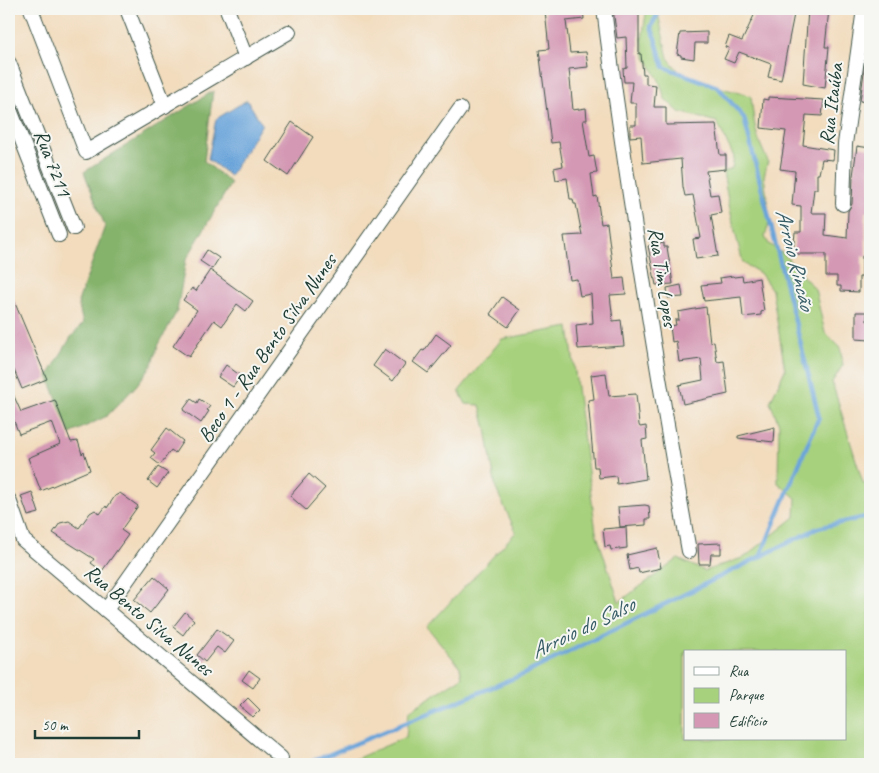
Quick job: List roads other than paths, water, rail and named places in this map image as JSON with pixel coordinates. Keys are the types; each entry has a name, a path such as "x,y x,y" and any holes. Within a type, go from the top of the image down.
{"street":[{"path":"31,9 86,152 290,32"},
{"path":"127,9 165,106"},
{"path":"226,9 246,58"},
{"name":"Rua Tim Lopes","path":"604,9 619,125 652,340 689,551"},
{"name":"Rua Itaúba","path":"843,204 845,144 864,9"},
{"path":"9,63 74,228"},
{"name":"Rua 7211","path":"9,107 59,235"},
{"name":"Beco 1 - Rua Bento Silva Nunes","path":"106,610 460,109"},
{"name":"Rua Bento Silva Nunes","path":"9,500 23,540 281,758"}],"water":[{"path":"247,100 262,124 230,176 208,159 216,119"}],"waterway":[{"name":"Arroio Rincão","path":"661,9 651,26 664,67 718,87 744,118 819,417 760,557"},
{"name":"Arroio do Salso","path":"306,764 524,674 818,528 870,516"}]}
